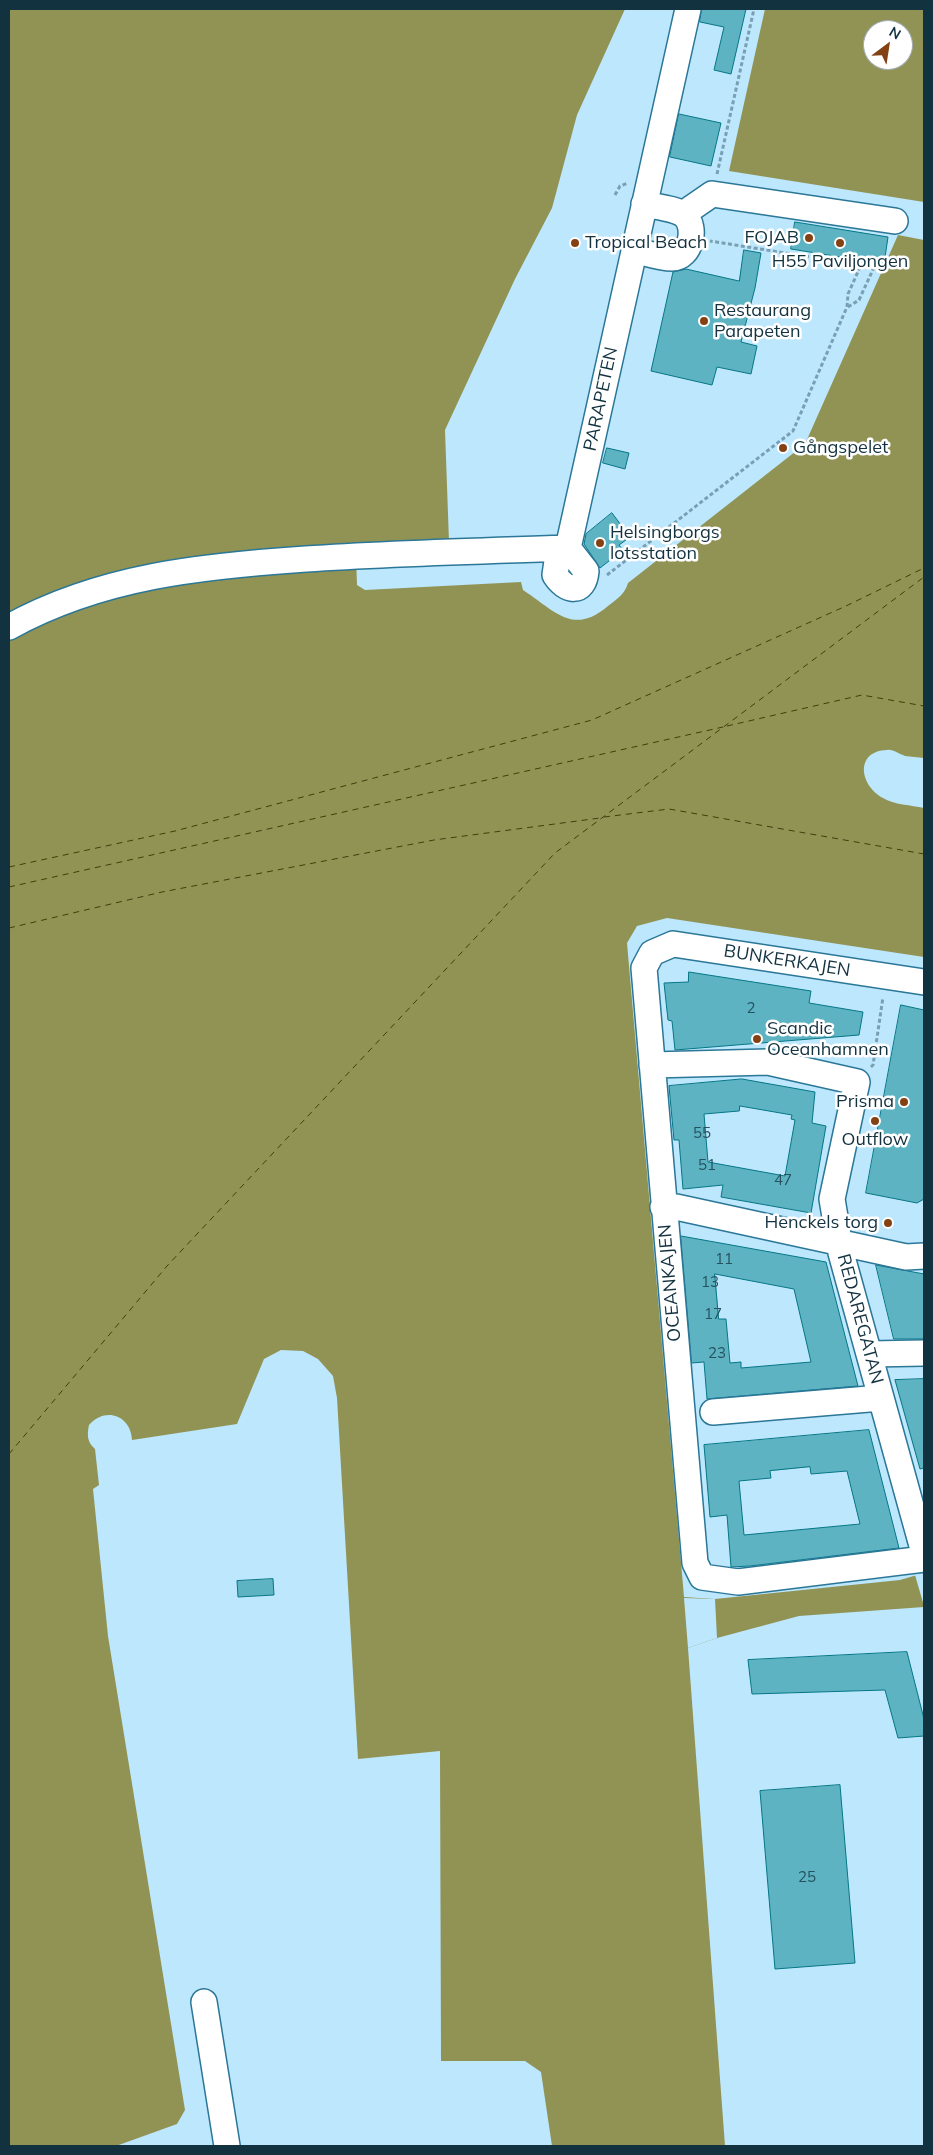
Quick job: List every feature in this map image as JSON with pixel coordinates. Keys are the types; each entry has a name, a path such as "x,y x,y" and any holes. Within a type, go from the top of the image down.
{"street":[{"name":"PARAPETEN","path":"568,548 688,9"},
{"path":"683,214 712,194 894,221"},
{"path":"634,250 673,258 681,256 688,247 690,238 692,227 690,221 683,214 644,204"},
{"path":"9,627 31,615 116,583 220,565 356,556 568,548 583,564 586,571 586,579"},
{"name":"BUNKERKAJEN","path":"652,953 673,944 924,982"},
{"name":"OCEANKAJEN","path":"652,953 644,968 660,1064 695,1563 702,1577 738,1582 924,1559"},
{"path":"660,1064 768,1062 857,1082"},
{"name":"REDAREGATAN","path":"857,1082 832,1200 839,1241 924,1553"},
{"path":"670,1207 839,1241 906,1257 924,1256"},
{"path":"869,1354 924,1353"},
{"path":"713,1412 881,1398"},
{"path":"204,2002 227,2146"}],"path":[{"path":"712,194 754,9"},
{"path":"586,579 603,578 793,431 847,308 848,294 861,265 690,238"},
{"path":"847,308 859,300 876,263"},
{"path":"857,1082 873,1065 886,976"}],"shaded area":[{"path":"9,9 625,9 577,115 552,208 515,279 445,430 449,542 356,556 357,585 365,590 521,582 523,590 564,617 574,620 596,615 620,596 628,583 805,444 898,235 924,240 924,758 905,756 889,750 877,752 865,762 864,769 869,785 883,798 897,803 924,808 924,957 667,918 637,926 627,943 684,1597 715,1599 900,1580 924,1573 924,1607 799,1616 717,1638 688,1648 725,2146 552,2146 541,2072 525,2061 441,2061 440,1751 358,1759 337,1398 333,1376 318,1359 303,1351 281,1350 264,1359 237,1424 132,1440 131,1432 127,1425 116,1416 103,1416 89,1425 88,1438 90,1444 95,1449 99,1485 93,1489 108,1636 185,2110 177,2124 116,2146 9,2146"},
{"path":"765,9 924,9 924,202 729,171"}],"pier":[{"path":"924,1573 924,1606 915,1575"},
{"path":"684,1598 715,1599 717,1638 688,1648"}],"building":[{"path":"702,9 746,9 731,74 714,70 724,27 700,22"},
{"path":"679,114 721,123 711,166 670,157"},
{"name":"H55 Paviljongen","path":"795,222 888,237 884,264 791,249"},
{"name":"Restaurang Parapeten","path":"744,250 761,253 755,288 741,342 757,346 751,374 717,367 712,385 651,371 673,272 686,269 739,281"},
{"path":"607,448 629,453 625,469 603,463"},
{"name":"Helsingborgs lotsstation","path":"612,513 630,537 619,545 623,550 600,568 584,544 586,534"},
{"path":"689,972 811,991 809,1003 863,1012 859,1035 675,1050 672,1021 668,1020 664,983 688,982"},
{"name":"Prisma","path":"901,1005 924,1010 924,1199 917,1203 866,1193"},
{"path":"742,1079 815,1092 812,1123 826,1126 811,1213 721,1197 723,1185 683,1189 679,1140 674,1140 669,1086","holes":["740,1106 792,1115 791,1119 795,1120 785,1176 708,1162 704,1114 739,1111"]},
{"path":"681,1236 826,1262 858,1386 707,1399 704,1362 692,1363","holes":["715,1274 794,1289 811,1362 741,1368 741,1362 730,1363 726,1319 719,1319"]},
{"path":"876,1265 924,1274 924,1339 894,1339"},
{"path":"924,1379 924,1468 920,1469 895,1380"},
{"path":"869,1430 899,1548 731,1567 727,1515 710,1517 704,1445","holes":["810,1467 811,1474 847,1471 860,1524 744,1535 739,1481 771,1478 770,1471"]},
{"path":"273,1579 274,1595 238,1597 237,1581"},
{"path":"907,1652 924,1719 924,1736 898,1738 885,1690 752,1694 748,1660"},
{"path":"840,1785 855,1963 775,1969 760,1791"}],"ferry route":[{"path":"9,867 175,831 592,720 846,606 924,568"},
{"path":"9,1454 167,1266 555,853 924,577"},
{"path":"727,726 862,695 924,706"},
{"path":"9,887 723,727"},
{"path":"604,817 669,809 924,854"},
{"path":"9,928 162,892 434,840 600,818"}],"place":[{"name":"FOJAB","path":"809,238"},
{"name":"Tropical Beach","path":"575,243"},
{"name":"H55 Paviljongen","path":"840,243"},
{"name":"Restaurang Parapeten","path":"704,321"},
{"name":"Gångspelet","path":"783,448"},
{"name":"Helsingborgs lotsstation","path":"600,543"},
{"name":"Scandic Oceanhamnen","path":"757,1039"},
{"name":"Prisma","path":"904,1102"},
{"name":"Outflow","path":"875,1121"},
{"name":"Henckels torg","path":"888,1223"}]}
